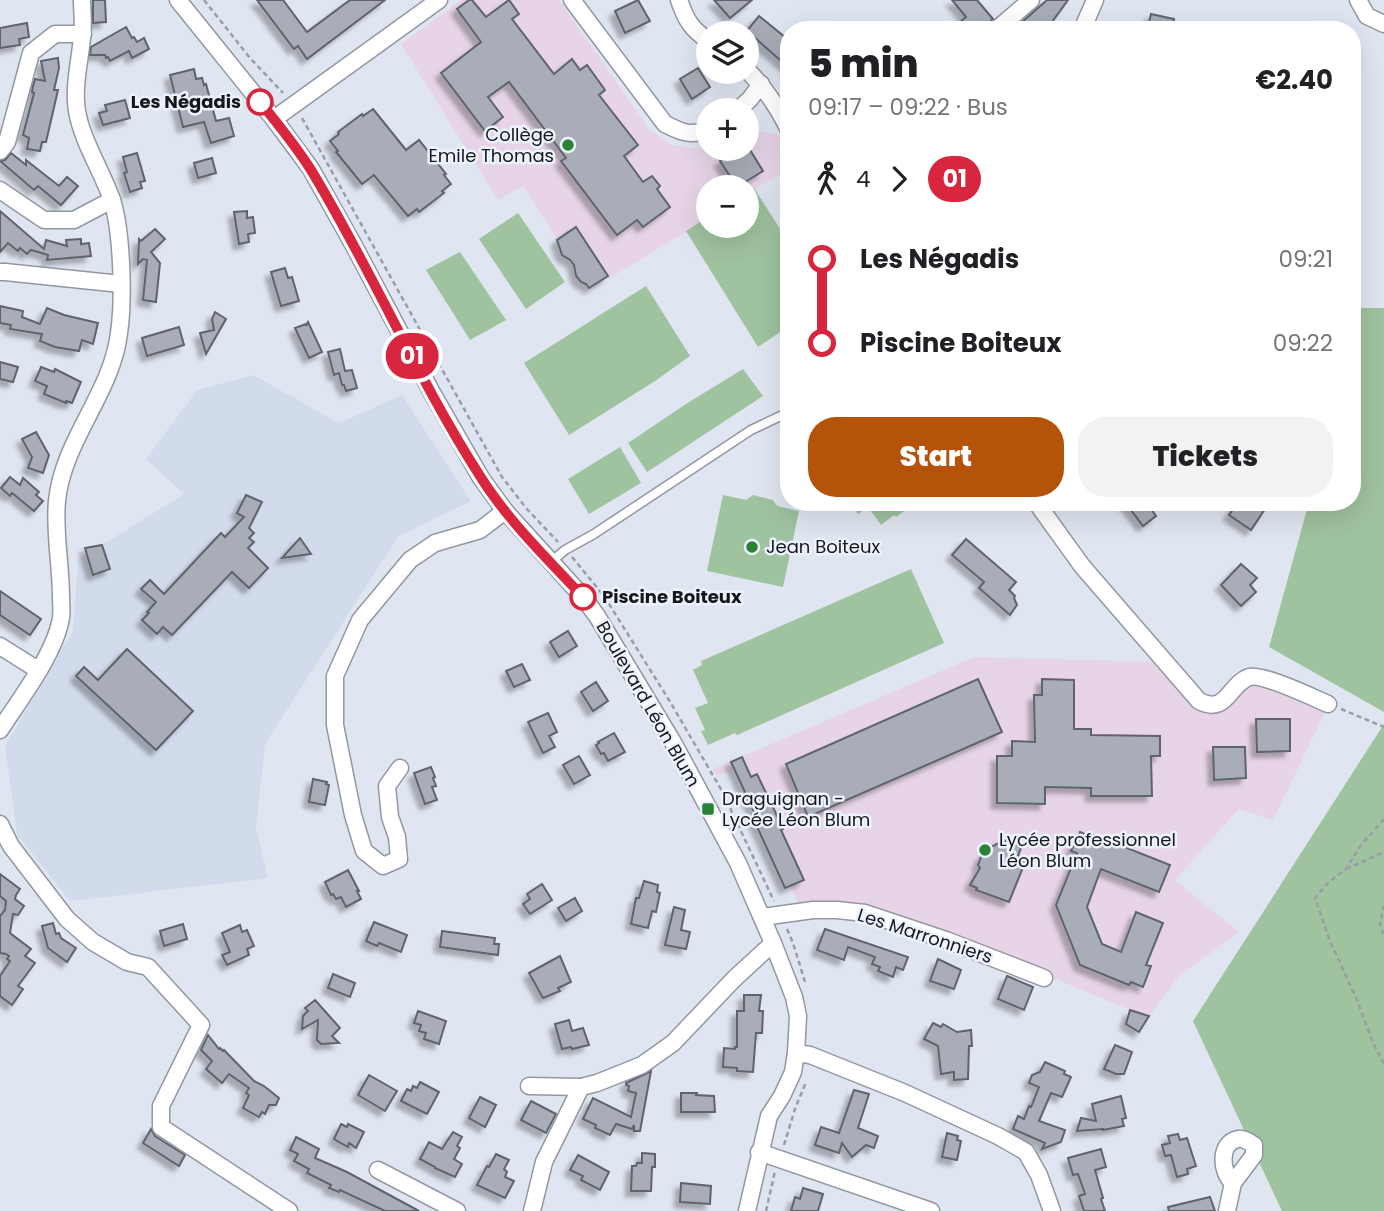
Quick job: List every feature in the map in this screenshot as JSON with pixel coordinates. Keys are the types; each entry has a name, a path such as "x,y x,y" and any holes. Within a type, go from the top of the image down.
{"street":[{"path":"0,730 38,670 54,640 61,618 57,502 62,475 112,363 119,332 121,284 117,220 112,200 77,111 77,80 83,34 82,0"},
{"name":"Boulevard Léon Blum","path":"178,0 274,119 310,169 481,478 505,510 597,616 674,744 738,863 773,943 798,1016 793,1072 769,1116 770,1155 757,1211"},
{"path":"274,119 439,0"},
{"path":"572,0 665,124 683,133 696,132"},
{"path":"679,0 685,18 696,33"},
{"path":"1006,21 1031,0"},
{"path":"1086,21 1095,0"},
{"path":"1358,0 1367,16 1384,24"},
{"path":"0,151 7,142 31,53 55,34 83,34"},
{"path":"751,98 761,84 780,111"},
{"path":"0,190 44,220 74,220 112,200"},
{"path":"0,272 121,284"},
{"path":"400,768 387,786 399,859 383,866 364,851 353,815 335,725 335,676 360,620 410,559 435,543 480,530 505,510"},
{"path":"1042,511 1082,566 1199,701 1209,706 1219,705 1241,682 1251,676 1264,678 1328,704"},
{"path":"0,646 38,670"},
{"path":"0,824 11,846 67,919 93,942 127,962 148,967 201,1025 161,1106 162,1127 289,1211"},
{"name":"Les Marronniers","path":"761,917 813,910 865,913 946,940 1044,978"},
{"path":"530,1086 581,1087 618,1076 657,1055 673,1043 734,979 773,943"},
{"path":"796,1053 810,1055 905,1093 998,1136 1026,1152 1039,1175 1052,1211"},
{"path":"532,1211 544,1162 581,1087"},
{"path":"770,1155 931,1211"},
{"name":"Boulevard Léon Blum","path":"747,1211 770,1155"},
{"path":"378,1170 457,1211"},
{"path":"1227,1211 1233,1183"}],"lane":[{"path":"551,562 565,550 594,534 751,430 780,416"}],"path":[{"path":"204,0 250,58 289,100"},
{"path":"297,111 502,477 550,536 560,544"},
{"path":"1328,704 1384,727"},
{"path":"1346,869 1361,845 1384,819"},
{"path":"1384,852 1346,869 1315,898 1330,942 1384,1064"},
{"path":"1384,905 1380,925 1384,936"},
{"path":"766,1211 774,1173 770,1155 795,1109 806,1080"}],"shaded area":[{"name":"Collège Emile Thomas","path":"461,0 559,0 650,130 672,145 696,149 696,161 759,161 759,131 780,136 780,174 759,187 759,175 696,175 696,226 590,290 523,186 498,200 401,44"},
{"path":"253,375 339,423 402,395 471,501 398,537 265,744 256,828 268,878 70,901 17,834 5,746 73,631 78,560 184,494 146,459 197,390"},
{"name":"Lycée professionnel Léon Blum","path":"974,657 1163,662 1205,711 1251,682 1327,708 1273,820 1239,809 1175,880 1239,932 1179,976 1149,1016 1005,958 868,909 800,909 791,886 785,888 754,820 757,818 741,782 751,777 745,765 717,776 713,769"}],"green space":[{"path":"759,196 780,229 780,332 758,347 686,231 696,224 696,238 759,238"},
{"path":"518,213 565,282 526,309 479,239"},
{"path":"460,252 506,320 470,340 426,270"},
{"path":"646,286 690,356 569,435 524,363"},
{"path":"1361,308 1384,308 1384,712 1269,647 1307,511 1361,511"},
{"path":"743,369 763,396 647,472 628,443"},
{"path":"620,447 641,483 589,514 568,479"},
{"name":"Jean Boiteux","path":"723,495 746,500 753,495 773,500 780,507 780,511 799,511 783,587 707,571"},
{"path":"871,511 904,511 896,517 894,515 881,525"},
{"path":"911,569 944,643 737,735 735,733 708,745 701,731 705,730 695,708 708,703 693,670 702,665 701,661"},
{"path":"1384,724 1384,1211 1282,1211 1193,1021"}],"building":[{"path":"93,0 105,0 106,22 93,23"},
{"path":"257,0 283,0 307,32 350,0 385,0 307,59 298,46 294,49"},
{"path":"472,0 486,17 509,0 519,14 512,19 554,74 572,59 580,70 587,65 605,90 599,95 638,145 624,156 643,182 652,176 660,186 657,189 670,207 643,227 637,220 617,235 561,161 566,158 509,82 488,97 503,117 485,131 441,73 481,42 457,9"},
{"path":"638,0 650,21 625,33 615,11"},
{"path":"714,0 752,0 730,18"},
{"path":"952,0 977,0 993,19 961,21 966,17"},
{"path":"1047,0 1068,0 1053,21 1023,21"},
{"path":"1151,14 1174,19 1174,21 1149,21"},
{"path":"759,16 780,33 780,60 759,42 759,21 755,21"},
{"path":"27,23 29,37 19,39 20,45 0,48 0,28"},
{"path":"126,27 137,42 144,38 149,49 132,58 129,51 110,61 105,55 90,55 91,47"},
{"path":"58,58 59,68 54,90 58,90 46,142 42,142 40,151 27,149 29,138 23,135 34,93 33,86 35,79 45,81 41,61"},
{"path":"194,69 196,79 202,78 204,85 206,84 216,121 229,118 234,136 211,143 204,122 183,127 170,75"},
{"path":"696,69 696,84 708,84 710,87 692,99 680,79"},
{"path":"125,100 130,118 103,125 99,113 107,111 105,105"},
{"path":"373,109 406,150 419,140 451,184 442,191 444,193 419,212 417,209 408,216 374,175 362,184 330,141 362,114 363,116"},
{"path":"11,153 26,165 26,160 59,186 67,177 78,186 61,205 38,186 34,190 0,161 5,160"},
{"path":"137,153 145,181 140,182 142,188 130,192 124,173 127,172 123,157"},
{"path":"212,158 216,173 198,178 194,163"},
{"path":"720,161 757,161 763,171 756,175 729,175"},
{"path":"0,211 44,249 46,240 67,246 66,240 81,239 81,244 89,243 91,256 47,260 48,255 31,250 27,254 8,243 0,252"},
{"path":"247,211 247,218 253,217 255,233 248,234 249,242 239,244 234,212"},
{"path":"576,227 608,276 589,288 576,276 570,260 562,255 557,240"},
{"path":"155,229 165,239 151,252 160,263 156,302 143,300 147,260 143,259 138,264 139,239 141,241"},
{"path":"285,268 288,278 292,277 299,301 281,306 271,272"},
{"path":"0,306 23,311 22,317 40,324 47,308 98,323 93,344 82,340 79,351 55,347 40,341 42,334 10,329 11,325 0,323"},
{"path":"215,312 226,319 206,354 200,333 214,330 212,319"},
{"path":"308,322 322,352 309,358 295,328 306,326"},
{"path":"179,327 184,345 147,356 142,338"},
{"path":"340,349 345,371 352,370 357,388 346,391 339,373 334,375 328,352"},
{"path":"0,362 18,367 13,382 0,379"},
{"path":"41,367 54,372 55,369 81,382 72,403 44,394 47,386 35,381"},
{"path":"36,432 49,455 43,473 28,468 32,457 22,439"},
{"path":"10,477 20,485 23,478 39,492 36,495 43,501 34,511 12,493 10,496 1,488"},
{"path":"246,495 262,502 249,528 254,533 249,538 254,542 248,548 268,568 249,588 232,572 172,635 163,627 157,634 142,620 156,602 141,589 150,580 164,594 221,533 225,537 244,517 237,513"},
{"path":"1132,511 1152,511 1156,516 1143,526"},
{"path":"1232,511 1264,511 1251,530 1229,515"},
{"path":"300,538 311,554 282,558"},
{"path":"966,539 1016,582 1009,590 1015,596 1017,605 1010,615 979,588 984,582 952,555"},
{"path":"102,545 110,569 93,575 85,548"},
{"path":"1241,564 1257,578 1250,585 1256,592 1241,606 1221,585"},
{"path":"0,591 41,619 30,635 0,615"},
{"path":"568,631 577,646 559,657 550,642"},
{"path":"127,649 193,711 156,750 76,676 84,667 98,680"},
{"path":"522,664 530,680 514,687 506,671"},
{"path":"978,679 1002,732 808,817 786,764"},
{"path":"1042,679 1074,680 1074,729 1091,729 1091,735 1160,736 1160,756 1151,756 1152,796 1091,796 1091,788 1045,787 1045,804 997,803 997,756 1012,756 1012,741 1035,742 1034,695 1042,695"},
{"path":"596,682 608,701 593,711 581,692"},
{"path":"548,713 557,732 549,736 555,747 543,753 528,722"},
{"path":"1256,719 1290,719 1290,751 1257,752"},
{"path":"614,733 625,752 608,761 596,745"},
{"path":"1213,747 1245,747 1246,778 1214,780"},
{"path":"579,756 590,775 574,784 563,765"},
{"path":"742,757 751,777 757,774 804,880 785,888 731,762"},
{"path":"431,767 436,786 432,787 437,800 425,804 414,773"},
{"path":"313,779 327,782 329,785 325,805 309,802"},
{"path":"1080,832 1091,837 1092,834 1170,865 1159,892 1101,869 1087,907 1102,944 1121,952 1136,912 1163,923 1146,965 1151,966 1143,987 1131,982 1129,985 1080,965 1056,905 1077,853 1071,851"},
{"path":"1000,839 1021,848 1018,856 1026,860 1009,902 976,890 977,888 970,885 980,868 978,865 981,857 999,843"},
{"path":"348,870 361,899 346,907 341,897 336,899 331,895 325,882"},
{"path":"0,874 20,889 15,899 24,906 18,915 13,914 10,933 31,949 25,956 35,963 18,986 23,989 12,1005 0,996 0,976 10,961 7,959 9,956 0,953 0,916 5,910 6,901 0,896"},
{"path":"644,881 658,885 657,892 660,893 656,912 652,911 648,928 631,924 636,898 639,898"},
{"path":"542,884 552,900 530,914 523,904 530,899 527,894"},
{"path":"575,898 582,911 566,921 558,908"},
{"path":"674,907 685,910 681,930 690,932 686,949 665,945"},
{"path":"374,922 407,935 401,952 366,941"},
{"path":"53,923 56,934 59,933 61,938 76,948 67,962 48,948 42,926"},
{"path":"183,924 187,939 164,946 160,931"},
{"path":"240,925 242,932 247,930 254,946 247,949 249,955 227,965 222,955 230,952 222,933"},
{"path":"825,929 908,957 903,970 896,967 893,977 878,971 880,967 872,964 875,957 848,947 844,960 817,950"},
{"path":"442,931 495,938 494,944 499,944 498,955 440,947"},
{"path":"560,956 571,982 558,988 560,991 543,998 529,973"},
{"path":"938,959 961,970 954,989 930,981"},
{"path":"333,974 355,983 350,997 328,988"},
{"path":"1007,976 1033,987 1024,1010 998,999"},
{"path":"744,995 761,995 759,1011 763,1011 762,1033 756,1033 753,1072 723,1067 724,1048 737,1047 737,1011 744,1011"},
{"path":"315,1000 340,1028 332,1036 339,1043 321,1044 317,1040 318,1020 302,1029 303,1016 308,1011 305,1008"},
{"path":"1130,1010 1149,1016 1139,1032 1126,1024"},
{"path":"418,1011 446,1021 439,1044 424,1039 426,1033 419,1031 421,1025 414,1023"},
{"path":"569,1020 572,1031 583,1028 589,1045 562,1049 555,1024"},
{"path":"933,1023 941,1027 943,1024 957,1032 971,1030 968,1079 954,1080 954,1072 941,1074 938,1046 924,1039"},
{"path":"208,1035 219,1049 224,1050 254,1081 279,1098 276,1105 269,1105 265,1114 262,1112 259,1117 243,1108 249,1088 229,1074 222,1083 206,1069 212,1061 201,1050"},
{"path":"1115,1045 1132,1052 1124,1074 1104,1069"},
{"path":"1045,1062 1065,1071 1064,1074 1071,1077 1062,1097 1051,1093 1039,1121 1065,1130 1061,1142 1042,1149 1045,1143 1013,1129 1018,1116 1024,1119 1029,1106 1031,1107 1039,1087 1029,1083 1032,1075 1040,1072"},
{"path":"651,1071 640,1131 634,1131 634,1125 632,1129 616,1124 610,1135 583,1119 593,1098 631,1117 636,1093 628,1091 629,1086 626,1083"},
{"path":"369,1075 397,1091 385,1111 358,1095"},
{"path":"420,1082 439,1092 427,1114 401,1101 407,1089 411,1091 413,1086 417,1088"},
{"path":"854,1090 869,1094 858,1128 878,1136 874,1148 866,1145 852,1157 842,1143 839,1153 815,1145 821,1127 839,1133"},
{"path":"681,1093 714,1096 715,1112 681,1112"},
{"path":"1121,1096 1126,1118 1122,1119 1124,1126 1077,1131 1081,1118 1096,1121 1092,1104"},
{"path":"480,1097 496,1105 485,1127 469,1118"},
{"path":"531,1101 556,1114 546,1133 521,1120"},
{"path":"341,1124 347,1127 348,1124 364,1132 356,1148 349,1143 348,1147 334,1139"},
{"path":"151,1129 155,1136 185,1155 179,1166 143,1143"},
{"path":"453,1132 462,1137 454,1159 462,1164 455,1177 420,1159 429,1142 442,1149"},
{"path":"947,1133 958,1136 957,1140 961,1141 957,1160 942,1157"},
{"path":"1178,1134 1180,1140 1187,1138 1196,1166 1187,1169 1188,1174 1177,1177 1171,1155 1165,1156 1162,1145 1170,1143 1168,1136"},
{"path":"296,1137 319,1149 315,1158 419,1211 385,1211 340,1190 339,1192 329,1188 331,1185 307,1173 309,1169 294,1161 298,1154 290,1150"},
{"path":"1101,1149 1106,1167 1095,1170 1105,1211 1084,1211 1079,1196 1085,1194 1078,1174 1073,1175 1068,1158"},
{"path":"642,1153 655,1154 651,1191 631,1191 632,1166 642,1163"},
{"path":"496,1154 509,1160 504,1169 507,1172 505,1177 514,1181 505,1198 477,1185"},
{"path":"578,1155 609,1172 600,1190 581,1180 583,1176 570,1170"},
{"path":"681,1183 711,1186 710,1204 680,1202"},
{"path":"803,1188 823,1194 818,1211 791,1211 795,1197 800,1199"},
{"path":"1210,1197 1215,1211 1169,1211 1168,1207"}],"bus line":[{"name":"01","path":"260,102 310,169 481,478 531,541 583,597"}],"place":[{"name":"Les Négadis","path":"260,102"},
{"name":"Collège Emile Thomas","path":"568,145"},
{"name":"Jean Boiteux","path":"752,547"},
{"name":"Piscine Boiteux","path":"583,597"},
{"name":"Draguignan - Lycée Léon Blum","path":"708,809"},
{"name":"Lycée professionnel Léon Blum","path":"985,850"}]}
